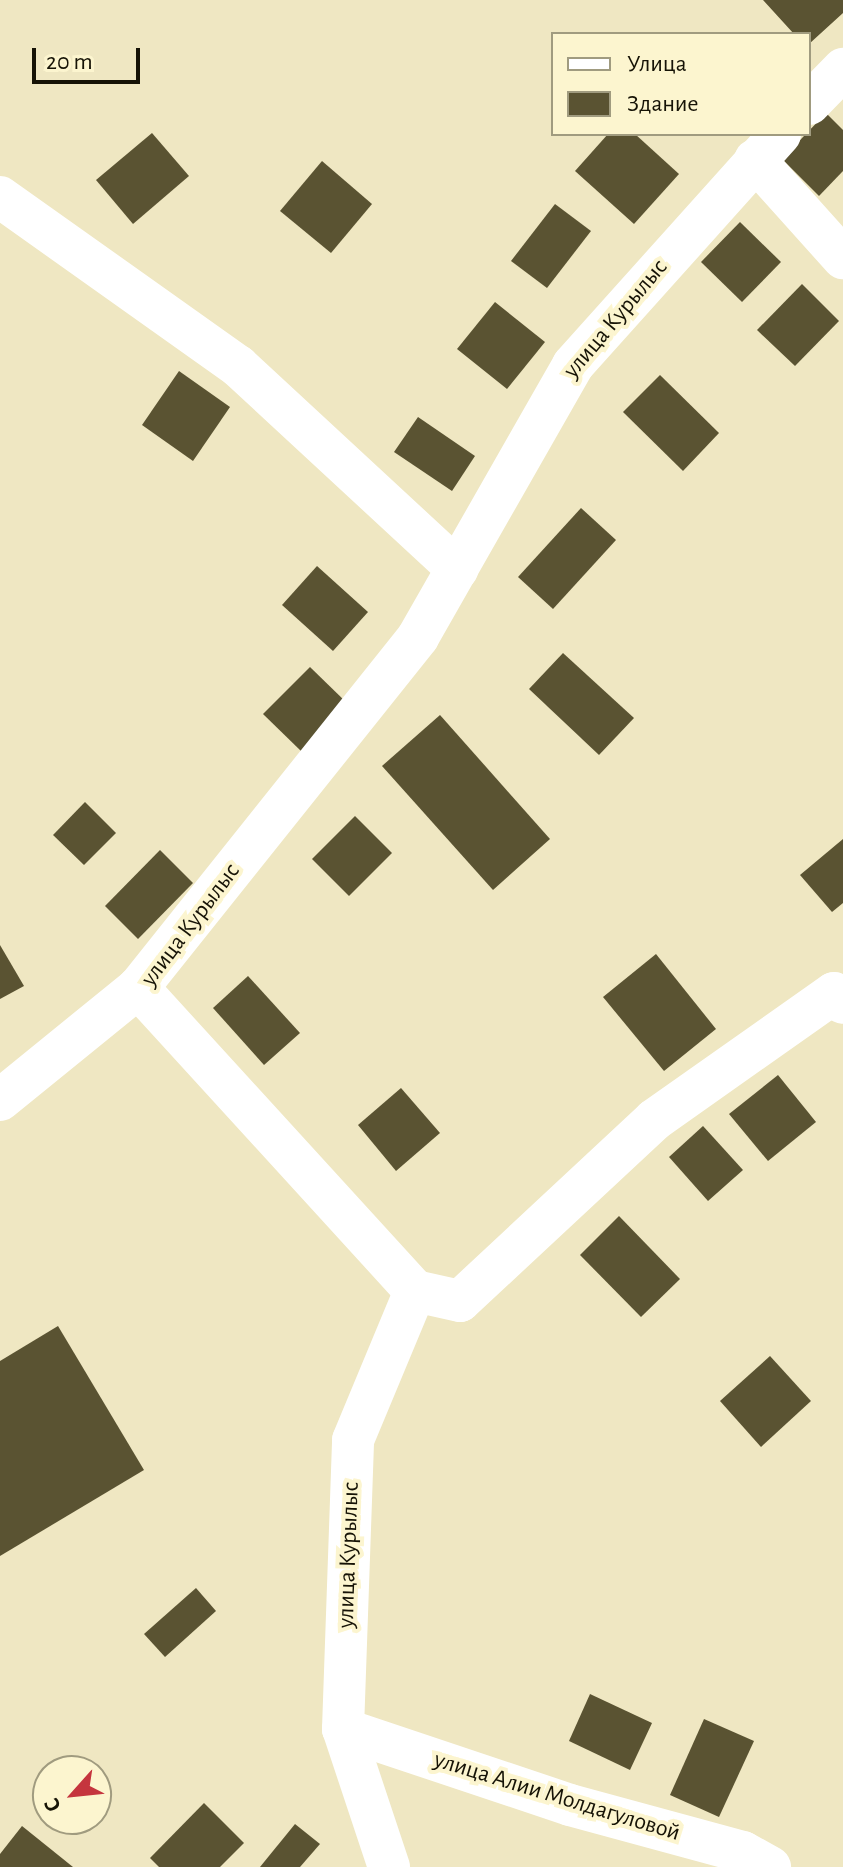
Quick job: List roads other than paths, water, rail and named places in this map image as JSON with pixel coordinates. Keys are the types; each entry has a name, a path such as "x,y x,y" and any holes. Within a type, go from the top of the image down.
{"street":[{"path":"811,102 843,69"},
{"path":"767,147 843,258"},
{"name":"улица Курылыс","path":"389,1867 343,1729 353,1440 415,1291 138,988 418,637 573,365 767,147"},
{"path":"0,197 238,366 457,569"},
{"path":"0,1100 138,988"},
{"path":"415,1291 460,1301 654,1120 834,993 843,1003"},
{"name":"улица Алии Молдагуловой","path":"343,1729 570,1805 743,1852 770,1867"}]}
